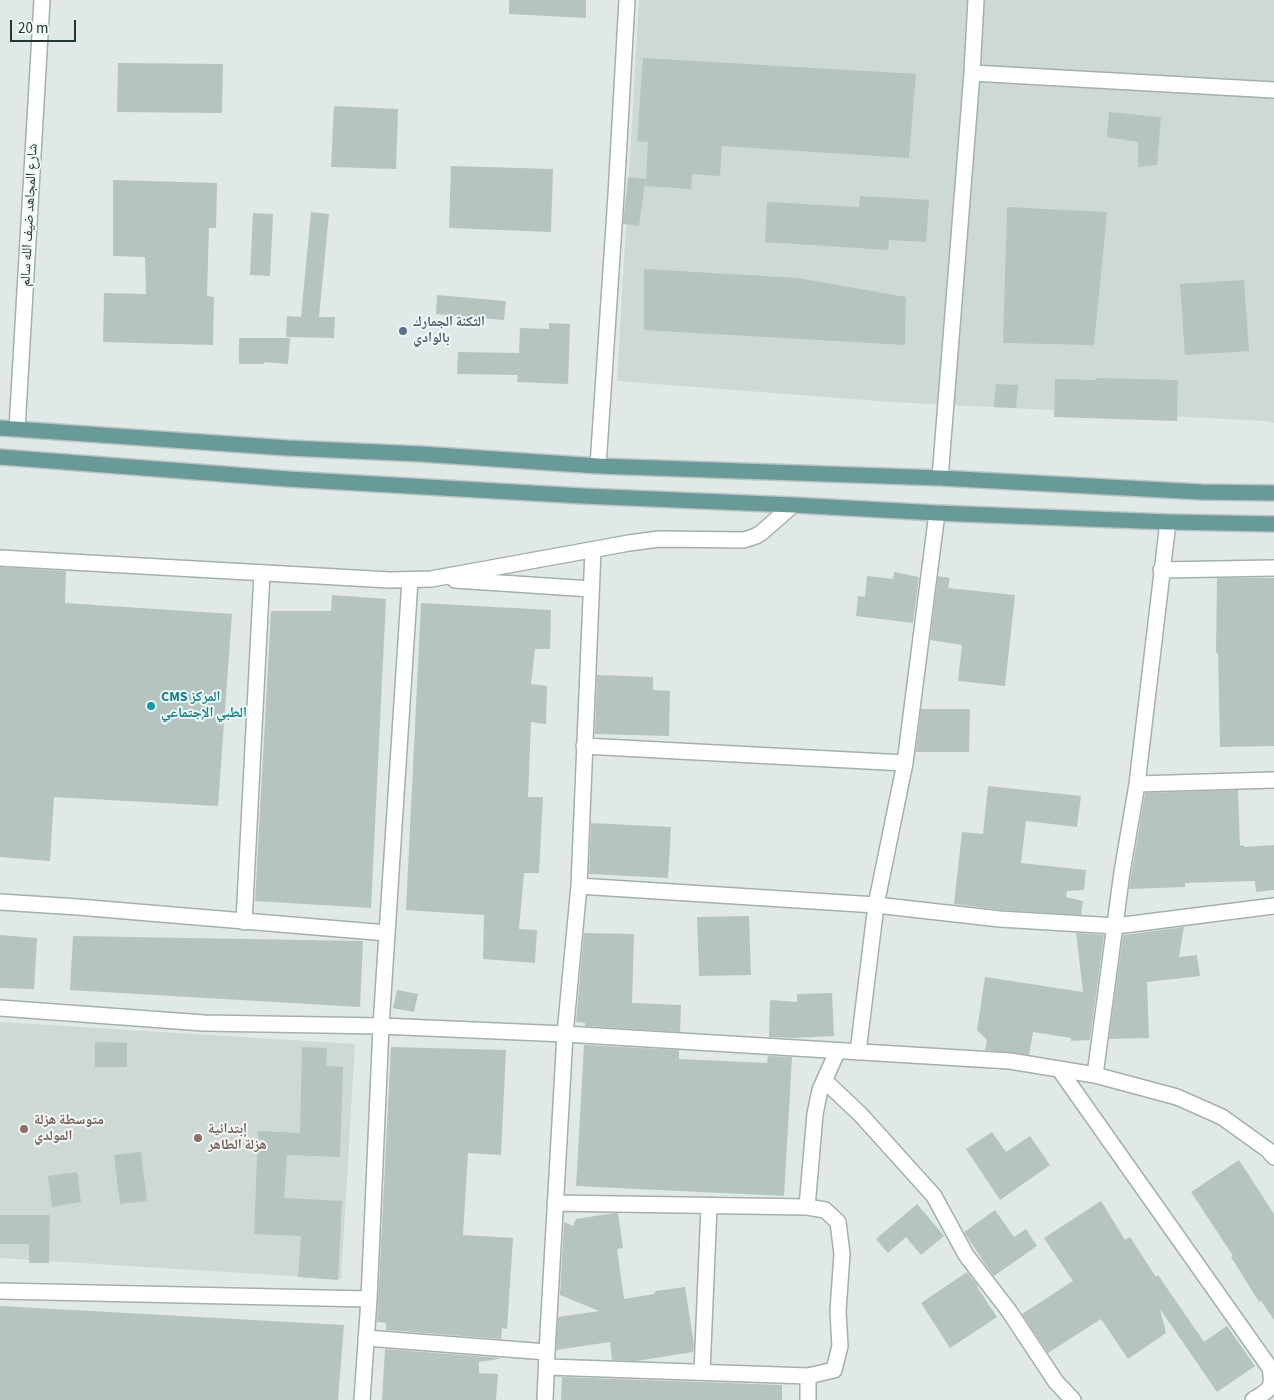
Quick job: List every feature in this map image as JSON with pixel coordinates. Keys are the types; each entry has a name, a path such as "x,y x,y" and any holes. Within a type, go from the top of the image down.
{"main road":[{"path":"0,428 288,448 421,454 598,466 940,478 1191,492 1274,493"},
{"path":"0,457 288,479 583,496 793,505 937,514 1274,524"}],"street":[{"name":"شارع المجاهد ضيف الله سالم","path":"17,429 42,0"},
{"path":"598,466 617,185 627,0"},
{"path":"940,478 972,74 976,0"},
{"path":"972,74 1274,90"},
{"path":"431,579 659,539 744,540 761,533 793,505"},
{"path":"858,1052 876,904 905,762 937,514"},
{"path":"1095,1075 1122,872 1137,784 1168,522"},
{"path":"545,1400 565,1034 579,886 593,550"},
{"path":"0,558 390,580 431,579 591,589"},
{"path":"1161,570 1274,568"},
{"path":"244,922 262,573"},
{"path":"362,1400 369,1299 381,1026 410,580"},
{"path":"584,746 905,762"},
{"path":"1137,784 1274,780"},
{"path":"579,886 876,904 1000,919 1116,926 1274,906"},
{"path":"0,902 387,933"},
{"path":"0,1008 204,1024 381,1026 565,1034 1010,1061 1095,1075 1177,1097 1222,1117 1274,1156"},
{"path":"806,1208 815,1114 820,1090 837,1052"},
{"path":"1059,1069 1270,1368 1274,1380 1268,1390 1253,1400"},
{"path":"825,1081 860,1114 934,1196 966,1255 1009,1311 1056,1382 1073,1400"},
{"path":"547,1367 808,1376 834,1370 840,1346 838,1311 842,1254 838,1222 825,1210 806,1208 555,1203"},
{"path":"702,1372 709,1206"},
{"path":"0,1291 369,1299"},
{"path":"366,1338 547,1352"},
{"path":"808,1376 808,1400"}],"shaded area":[{"path":"639,0 1274,0 1274,423 1266,421 891,402 617,381"},
{"name":"إبتدائية هزلة الطاهر","path":"0,1022 355,1044 341,1279 0,1258"}],"building":[{"path":"509,0 586,0 586,18 509,14"},
{"path":"643,58 916,74 909,158 722,146 720,176 692,174 691,189 645,186 645,182 639,226 623,224 628,177 646,179 648,142 637,141"},
{"path":"118,63 223,64 222,113 117,112"},
{"path":"334,106 398,109 396,169 331,167"},
{"path":"1109,112 1161,117 1157,165 1138,167 1138,142 1107,137"},
{"path":"451,166 553,169 551,232 449,228"},
{"path":"113,180 217,183 216,228 209,228 207,296 214,297 213,345 103,342 104,293 146,294 145,257 113,256"},
{"path":"860,196 929,200 926,242 889,240 888,250 765,242 767,202 859,207"},
{"path":"1007,207 1107,212 1094,345 1003,343"},
{"path":"311,212 329,214 319,317 335,317 334,338 286,337 287,316 301,317"},
{"path":"253,213 273,214 270,276 250,275"},
{"path":"644,269 798,278 906,297 905,345 644,330"},
{"path":"1244,280 1249,351 1185,355 1180,284"},
{"path":"437,295 506,301 504,320 436,314"},
{"path":"549,323 570,324 568,384 517,382 518,375 457,374 458,352 519,353 520,328 549,329"},
{"path":"239,338 290,338 288,364 264,362 264,364 239,364"},
{"path":"1096,378 1178,380 1177,421 1054,417 1055,379 1095,380"},
{"path":"996,384 1018,385 1016,408 994,407"},
{"path":"0,567 66,571 65,603 232,614 218,806 54,797 50,861 0,857"},
{"path":"894,572 919,577 913,623 856,616 858,596 865,597 867,576 893,579"},
{"path":"938,576 950,578 948,588 1015,595 1005,686 958,681 962,645 930,640"},
{"path":"1217,578 1274,578 1274,746 1220,747 1218,653 1216,653"},
{"path":"332,595 386,599 371,908 255,901 271,611 331,611"},
{"path":"421,603 551,610 550,649 535,649 531,684 547,686 546,724 531,722 528,797 543,797 539,873 524,873 519,929 537,930 535,963 483,959 484,915 406,910"},
{"path":"597,675 653,677 653,690 670,691 669,736 595,734"},
{"path":"921,709 970,709 969,752 916,752"},
{"path":"988,786 1081,796 1077,827 1026,821 1021,863 1086,870 1084,890 1067,891 1066,897 1083,901 1081,915 1001,910 954,904 962,832 983,834"},
{"path":"1238,790 1240,846 1274,845 1274,890 1256,892 1255,881 1185,883 1185,887 1129,889 1145,793"},
{"path":"591,823 671,827 668,878 589,874"},
{"path":"749,916 751,975 699,976 697,917"},
{"path":"1184,927 1179,957 1197,955 1200,976 1147,982 1149,1038 1109,1039 1123,935"},
{"path":"584,933 634,934 632,1003 681,1005 680,1032 585,1026 585,1023 576,1022"},
{"path":"1076,933 1104,935 1090,1040 1071,1041 1071,1038 1033,1032 1029,1055 985,1050 987,1040 977,1030 985,977 1083,992"},
{"path":"0,935 37,938 34,989 0,988"},
{"path":"73,936 363,941 360,1007 70,990"},
{"path":"397,990 418,994 414,1012 393,1008"},
{"path":"832,993 834,1036 769,1037 770,1000 797,1002 797,994"},
{"path":"95,1042 127,1043 127,1067 95,1067"},
{"path":"584,1045 679,1050 679,1059 767,1063 768,1056 792,1057 784,1196 576,1186"},
{"path":"302,1047 327,1048 326,1066 343,1067 340,1157 287,1155 284,1198 342,1201 338,1280 298,1277 301,1236 254,1234 258,1131 300,1133"},
{"path":"391,1047 506,1050 501,1155 468,1153 463,1235 513,1238 507,1329 502,1328 501,1339 386,1330 386,1323 377,1322"},
{"path":"992,1132 1006,1152 1030,1136 1050,1165 1000,1200 966,1149"},
{"path":"141,1152 147,1201 120,1204 114,1155"},
{"path":"1239,1160 1274,1214 1274,1320 1261,1301 1259,1302 1231,1257 1233,1256 1191,1192"},
{"path":"77,1172 81,1202 52,1207 48,1176"},
{"path":"1101,1201 1125,1240 1130,1237 1156,1277 1158,1275 1204,1342 1227,1326 1255,1366 1217,1392 1160,1309 1166,1333 1128,1359 1101,1319 1048,1353 1022,1314 1073,1281 1044,1238"},
{"path":"917,1204 944,1236 921,1255 906,1237 888,1253 876,1239"},
{"path":"995,1210 1014,1237 1026,1229 1037,1246 994,1276 964,1232"},
{"path":"618,1213 623,1248 617,1249 624,1299 654,1294 656,1291 685,1287 694,1345 693,1352 636,1361 612,1360 610,1342 556,1350 558,1317 599,1311 560,1295 564,1222 573,1226 576,1219"},
{"path":"0,1215 50,1215 49,1263 29,1263 29,1244 0,1244"},
{"path":"967,1272 997,1317 950,1348 921,1303"},
{"path":"0,1306 344,1325 338,1400 0,1400"},
{"path":"385,1349 500,1358 479,1362 479,1373 498,1374 496,1400 382,1400"},
{"path":"562,1377 782,1385 782,1400 561,1400"}],"place":[{"name":"الثكنة الجمارك بالوادي","path":"403,331"},
{"name":"CMS المركز الطبي الإجتماعي","path":"151,706"},
{"name":"متوسطة هزلة المولدي","path":"24,1129"},
{"name":"إبتدائية هزلة الطاهر","path":"198,1138"}]}
